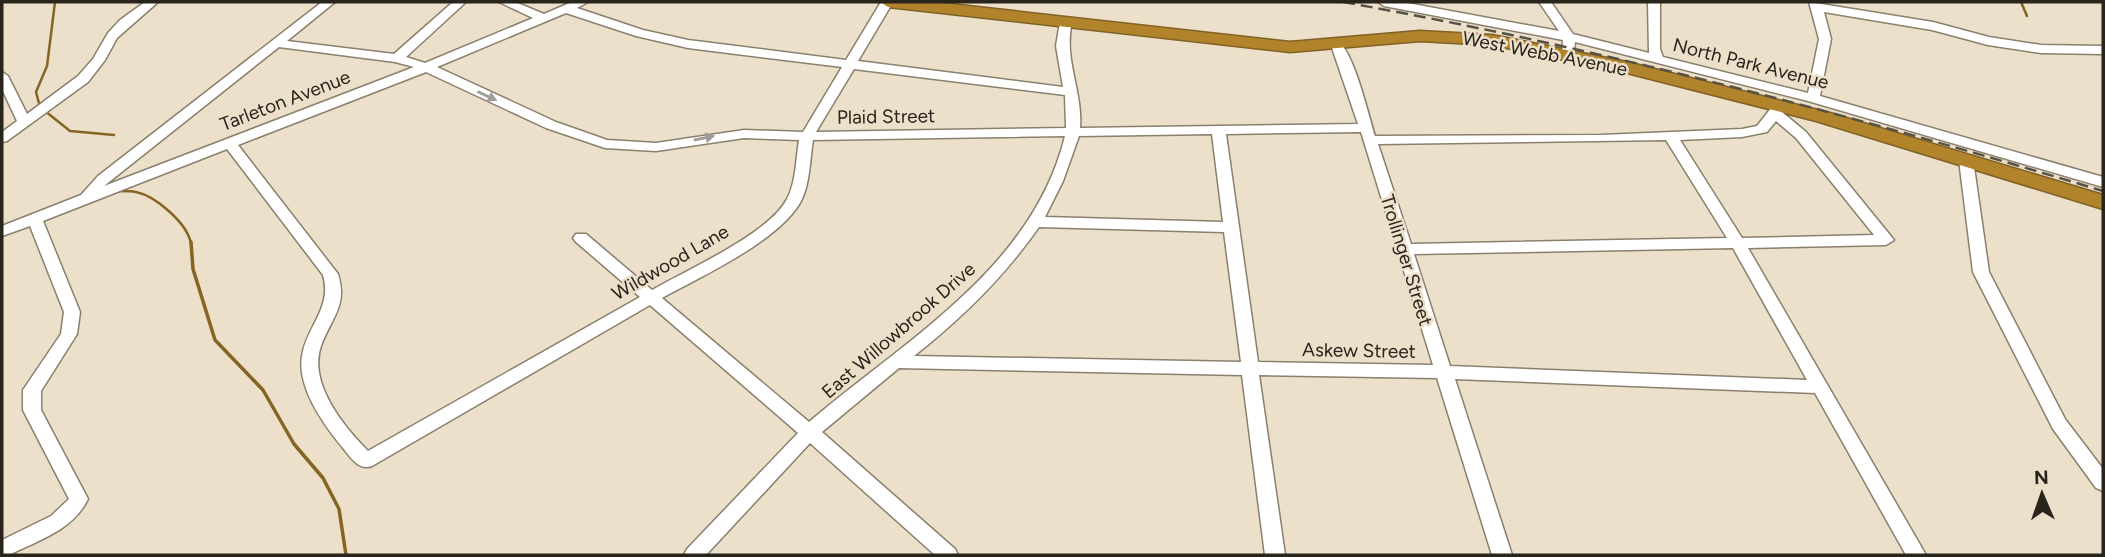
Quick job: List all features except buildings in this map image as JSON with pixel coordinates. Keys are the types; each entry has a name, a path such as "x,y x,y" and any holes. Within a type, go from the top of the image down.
{"highway":[{"name":"West Webb Avenue","path":"888,2 1278,46 1337,45 1448,35 1568,46 1778,110 1966,160 2103,202"}],"street":[{"path":"2,138 83,79 99,61 112,36 124,23 152,2"},
{"path":"84,198 103,179 330,2"},
{"path":"397,58 460,2"},
{"path":"505,2 544,18"},
{"name":"Tarleton Avenue","path":"2,231 426,66 582,2"},
{"name":"Wildwood Lane","path":"229,143 335,283 333,309 310,354 309,376 321,402 366,461 761,234 786,212 796,197 807,136 888,2"},
{"name":"North Park Avenue","path":"1384,2 1568,46 1658,60 1813,97 2103,182"},
{"path":"1545,2 1568,46"},
{"path":"1654,2 1654,49 1658,60"},
{"path":"1813,97 1825,39 1817,5 1933,26 1988,41 2040,49 2103,50"},
{"path":"567,9 665,40 1071,92"},
{"name":"East Willowbrook Drive","path":"694,555 809,432 981,290 1036,222 1056,180 1073,132 1074,115 1062,44 1066,22"},
{"name":"Plaid Street","path":"276,43 397,58 426,66 551,125 605,144 656,147 744,134 807,136 1218,129 1367,134 1671,137 1754,132 1762,129 1778,110"},
{"name":"Trollinger Street","path":"1337,45 1348,68 1442,373 1502,555"},
{"path":"2,76 24,122"},
{"path":"1403,249 1886,240 1778,110"},
{"path":"1218,129 1275,555"},
{"path":"1671,137 1737,242 1916,555"},
{"path":"1966,160 1981,272 2059,424 2103,483"},
{"path":"2,549 66,516 77,506 79,499 32,410 32,390 69,334 72,312 34,218"},
{"path":"1036,222 1230,227"},
{"path":"581,238 809,432 948,555"},
{"name":"Askew Street","path":"896,362 1442,373 1821,387"}],"waterway":[{"path":"55,2 47,66 36,92 40,107 70,131 114,135"},
{"path":"2021,2 2027,16"},
{"path":"119,191 134,192 153,199 178,220 191,244"},
{"path":"191,242 193,269 215,340 263,390 294,444 323,478 339,509 346,555"}],"railway":[{"path":"1343,2 1535,40 1726,85 2103,191"}]}
